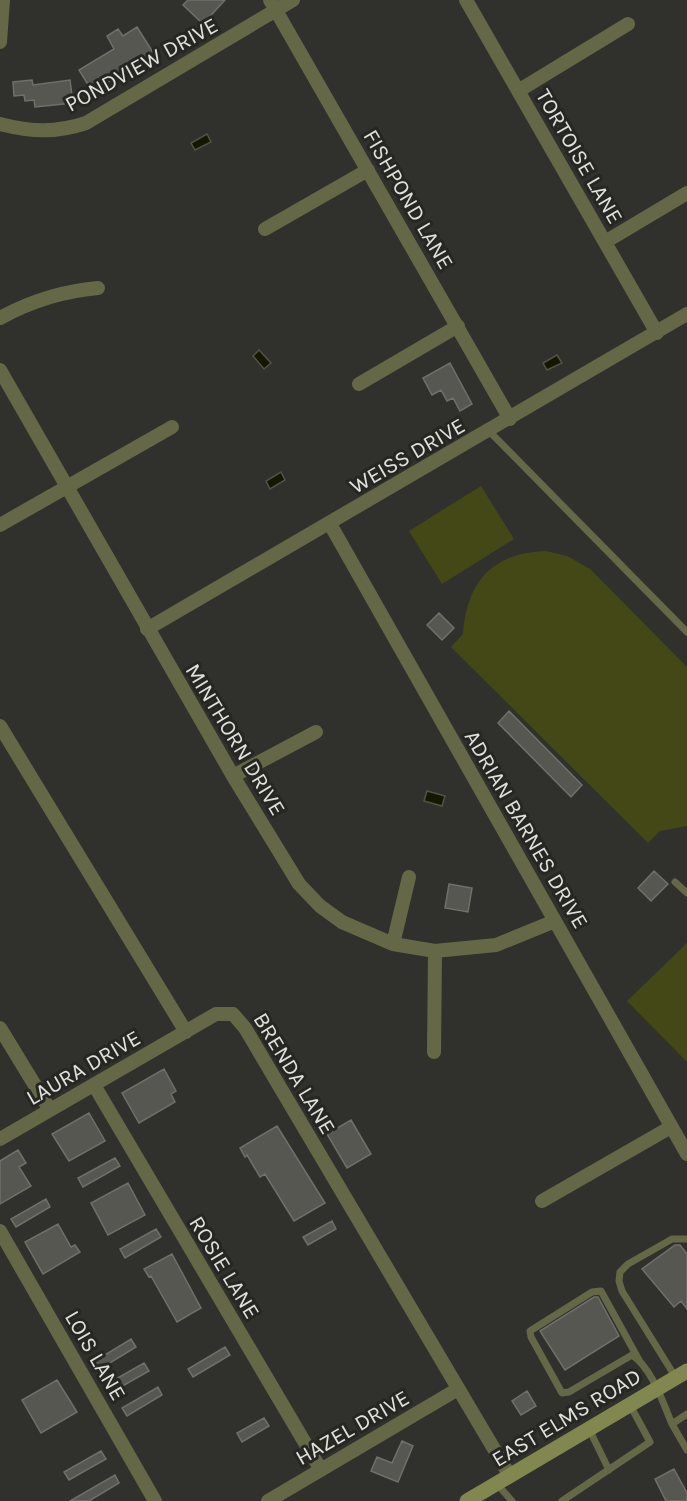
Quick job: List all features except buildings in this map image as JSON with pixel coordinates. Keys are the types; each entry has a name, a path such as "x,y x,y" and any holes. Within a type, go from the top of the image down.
{"main road":[{"name":"EAST ELMS ROAD","path":"467,1501 683,1376"}],"street":[{"path":"0,42 3,0"},
{"name":"PONDVIEW DRIVE","path":"0,124 40,132 66,130 86,123 273,5 293,0"},
{"name":"TORTOISE LANE","path":"466,0 657,333"},
{"name":"FISHPOND LANE","path":"273,5 510,419"},
{"path":"518,91 628,24"},
{"path":"265,229 368,170"},
{"path":"605,242 687,192"},
{"path":"0,318 28,303 73,290 98,288"},
{"name":"WEISS DRIVE","path":"147,629 687,314"},
{"path":"359,384 458,326"},
{"name":"MINTHORN DRIVE","path":"0,370 233,776 298,884 320,906 342,922 393,944 435,951 496,945 555,921"},
{"path":"0,525 172,427"},
{"name":"ADRIAN BARNES DRIVE","path":"330,524 687,1154"},
{"path":"0,726 186,1032"},
{"path":"233,776 316,732"},
{"path":"393,944 409,876"},
{"path":"434,1052 435,951"},
{"name":"BRENDA LANE","path":"186,1032 216,1014 233,1014 239,1019 458,1389 503,1480"},
{"path":"0,1028 50,1110"},
{"name":"LAURA DRIVE","path":"0,1139 186,1032"},
{"name":"ROSIE LANE","path":"94,1085 321,1470"},
{"path":"542,1201 671,1127"},
{"name":"LOIS LANE","path":"0,1231 155,1501"},
{"name":"HAZEL DRIVE","path":"268,1501 458,1389"}],"lane":[{"path":"489,431 687,632"},
{"path":"675,882 687,893"},
{"path":"683,1376 622,1291 619,1281 620,1272 628,1264 672,1239 687,1239"},
{"path":"639,1360 632,1355 569,1392 562,1393 531,1337 530,1331 592,1292 601,1291 657,1389 672,1424 687,1450"},
{"path":"562,1501 650,1442 630,1405"},
{"path":"672,1424 687,1414"},
{"path":"589,1429 609,1470"},
{"path":"503,1480 512,1501"}],"green space":[{"path":"481,486 514,539 442,584 409,531"},
{"path":"546,551 567,556 590,569 687,667 687,826 660,831 648,843 451,647 463,634 470,599 486,573 511,557"},
{"path":"687,943 687,1062 627,1001"}],"shaded area":[{"path":"207,134 211,142 195,150 191,143"},
{"path":"259,350 271,363 264,369 253,356"},
{"path":"557,355 562,363 547,370 543,363"},
{"path":"281,472 285,480 270,489 266,481"},
{"path":"427,791 445,796 442,806 424,801"}]}
